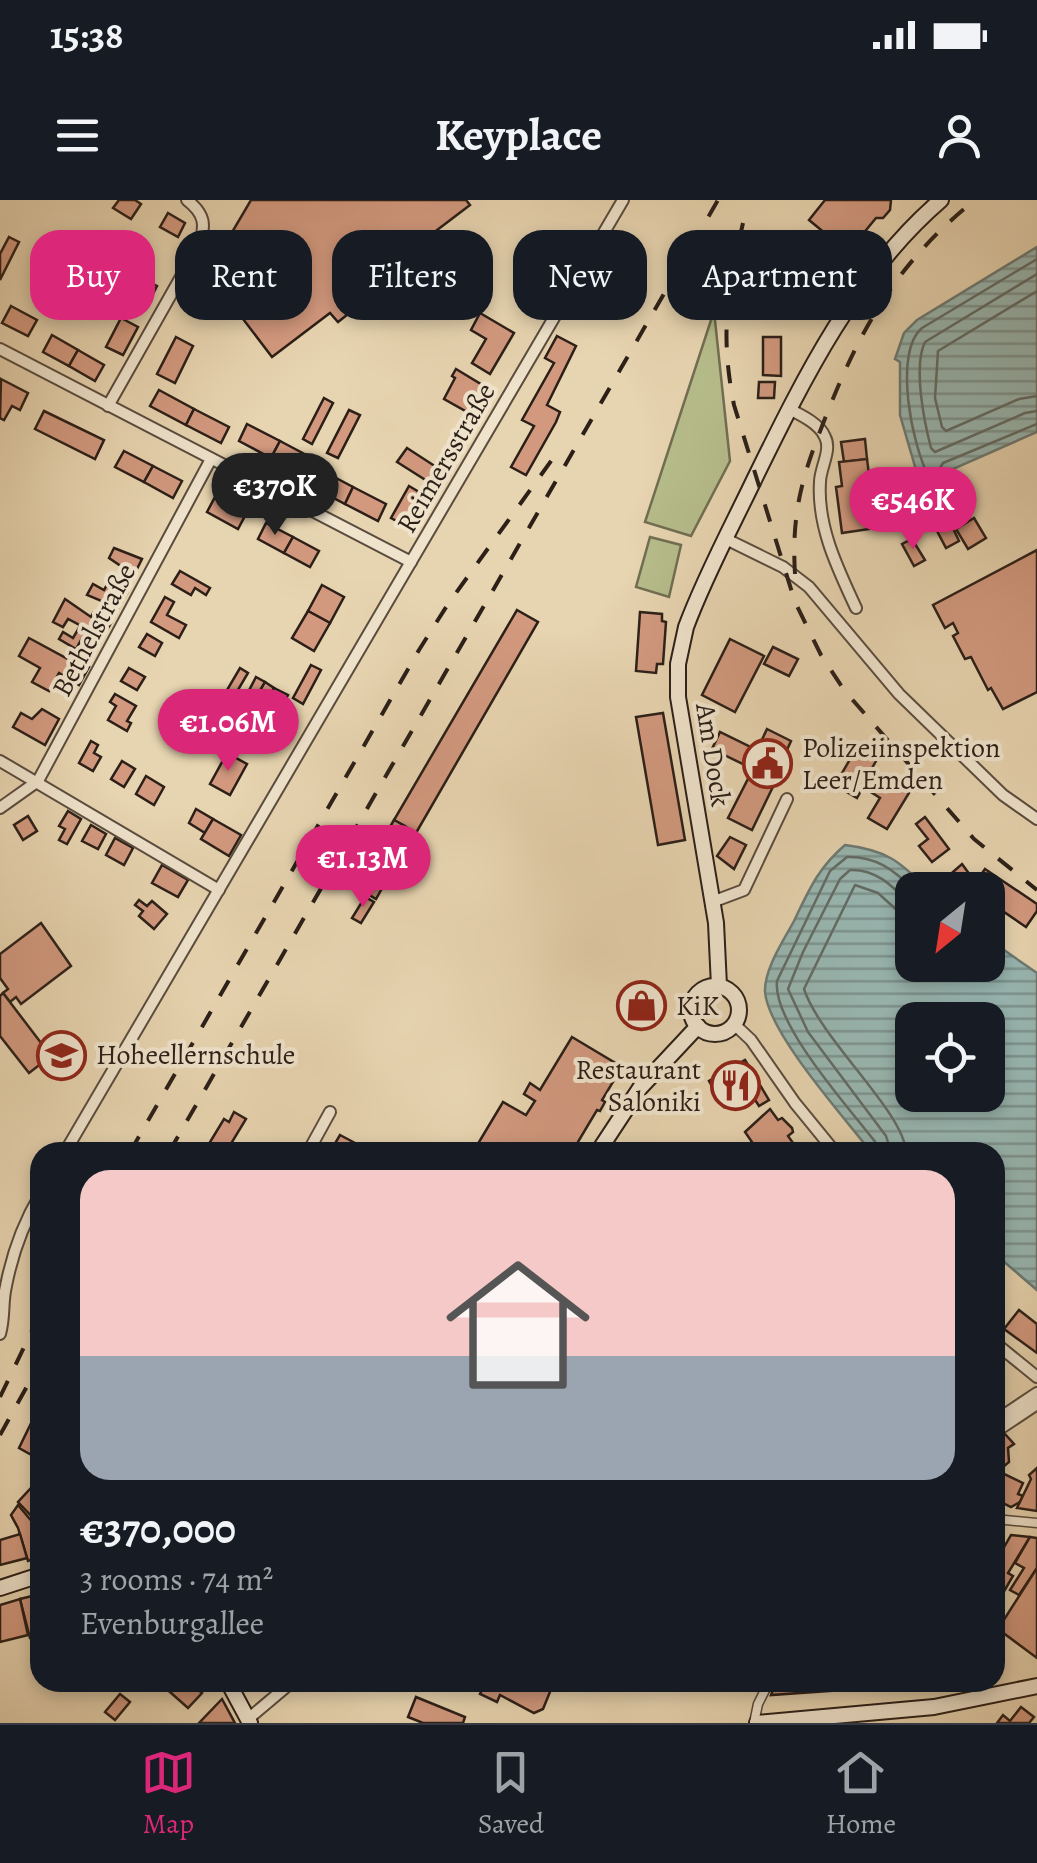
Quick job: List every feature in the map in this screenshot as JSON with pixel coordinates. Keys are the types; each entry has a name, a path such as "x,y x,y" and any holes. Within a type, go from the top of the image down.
{"main road":[{"name":"Am Dock","path":"734,1024 739,1012 737,1000 719,986 718,941 680,717 677,680 686,627 789,409 842,315 867,278 916,222 942,200"},
{"path":"719,986 705,988 695,997 691,1010 698,1026 717,1034 734,1024"},
{"path":"605,1142 640,1088 698,1026"},
{"path":"0,1588 30,1578"},
{"path":"756,1723 917,1710 1037,1686"},
{"path":"233,1692 249,1721"}],"street":[{"path":"108,406 199,245 203,215 188,200"},
{"name":"Reimersstraße","path":"71,1142 624,200"},
{"path":"0,349 411,562"},
{"path":"789,409 825,435 828,444 820,483 823,519 836,567 856,608"},
{"name":"Bethelstraße","path":"0,808 38,781 212,459"},
{"path":"726,539 783,567 809,588 873,666 1004,795 1037,819"},
{"path":"0,761 219,890"},
{"path":"712,902 744,890 788,799"},
{"path":"734,1024 751,1040 827,1142"},
{"path":"314,1142 330,1112"},
{"path":"0,1334 7,1306 2,1286 30,1214"},
{"path":"1005,1351 1037,1377"},
{"path":"1005,1414 1037,1393"},
{"path":"1005,1425 1037,1404"},
{"path":"1005,1519 1037,1523"},
{"path":"249,1721 281,1692"},
{"path":"756,1723 764,1692"}],"green space":[{"path":"711,320 715,320 730,461 691,536 645,522"},
{"path":"650,537 681,545 669,597 636,587"}],"water":[{"path":"1037,247 1037,432 946,472 946,484 932,494 923,494 900,415 900,362 895,359 904,333 917,320"},
{"path":"845,845 882,854 909,872 895,872 895,982 1005,982 1005,951 1037,973 1037,1290 1005,1263 1005,1142 863,1142 779,1030 765,992 766,983 771,964 815,880"}],"building":[{"path":"119,200 141,204 131,219 113,208"},
{"path":"251,200 466,200 470,205 437,230 332,230 332,315 272,357 244,320 312,320 312,230 233,230"},
{"path":"825,200 891,200 890,210 866,230 821,230 809,220"},
{"path":"168,213 185,223 182,230 175,230 175,235 160,227"},
{"path":"9,237 19,242 0,280 0,254"},
{"path":"11,306 30,316 30,320 37,320 28,336 2,323"},
{"path":"120,320 138,327 123,355 106,347"},
{"path":"476,320 492,320 514,333 490,374 472,363 486,339 471,330"},
{"path":"52,335 78,350 69,366 43,352"},
{"path":"557,336 576,346 547,405 560,412 526,475 511,467 534,426 522,420 554,363 545,358"},
{"path":"176,337 193,346 175,383 157,374"},
{"path":"763,337 781,337 781,376 763,375"},
{"path":"78,350 104,365 95,381 69,366"},
{"path":"456,369 484,386 469,413 444,399"},
{"path":"1,379 28,393 20,410 12,406 4,420 0,418"},
{"path":"759,382 775,382 774,398 758,398"},
{"path":"159,390 194,409 186,425 150,406"},
{"path":"324,398 333,403 312,444 303,439"},
{"path":"194,409 229,427 221,443 186,425"},
{"path":"349,410 360,415 338,458 327,453"},
{"path":"44,411 104,440 95,459 35,429"},
{"path":"247,424 280,441 271,458 239,441"},
{"path":"865,439 867,459 844,462 841,442"},
{"path":"280,441 312,458 304,475 271,458"},
{"path":"407,448 444,472 435,486 397,462"},
{"path":"124,451 153,466 144,482 115,467"},
{"path":"867,459 876,528 842,533 836,487 842,486 839,462"},
{"path":"153,466 182,481 173,498 144,482"},
{"path":"321,470 353,487 345,504 313,487"},
{"path":"409,486 424,495 406,526 391,518"},
{"path":"353,487 386,504 378,521 345,504"},
{"path":"215,497 246,514 238,529 207,512"},
{"path":"974,518 986,538 968,549 956,529"},
{"path":"950,522 959,541 946,548 936,529"},
{"path":"266,523 293,537 284,553 258,539"},
{"path":"293,537 319,551 310,567 284,553"},
{"path":"912,539 925,560 914,566 902,544"},
{"path":"114,548 142,559 134,575 109,558"},
{"path":"1037,550 1037,692 1003,709 971,657 965,659 953,636 958,633 953,623 945,628 933,605"},
{"path":"180,571 210,588 206,595 195,588 191,595 172,584"},
{"path":"108,583 127,593 118,608 87,595 93,584 104,590"},
{"path":"322,585 344,597 330,623 308,611"},
{"path":"165,597 174,602 167,615 186,625 179,638 151,622"},
{"path":"65,599 91,617 93,613 111,623 97,647 82,638 87,629 68,619 63,627 53,622"},
{"path":"517,610 538,622 416,833 394,820"},
{"path":"308,611 330,623 314,651 292,638"},
{"path":"640,612 662,614 662,621 666,622 663,664 657,664 656,673 636,671"},
{"path":"80,626 87,629 76,649 59,639 63,632 73,638"},
{"path":"147,634 162,643 155,656 139,647"},
{"path":"29,638 89,667 79,685 59,673 49,691 32,682 40,668 19,656"},
{"path":"730,639 764,656 735,712 702,695"},
{"path":"773,647 798,659 789,676 764,664"},
{"path":"311,665 321,670 303,704 293,698"},
{"path":"129,668 145,677 137,690 121,681"},
{"path":"240,668 248,673 235,695 227,690"},
{"path":"256,677 265,682 252,705 244,700"},
{"path":"265,682 274,688 262,710 252,705"},
{"path":"274,688 288,695 275,718 262,710"},
{"path":"115,694 136,706 127,721 131,723 127,731 108,720 116,706 110,702"},
{"path":"42,709 59,719 45,745 13,727 21,713 32,719"},
{"path":"663,713 685,840 658,845 636,717"},
{"path":"767,729 791,741 752,830 728,818 753,769 712,749 720,732 757,750"},
{"path":"91,741 98,745 94,753 101,757 93,771 79,763"},
{"path":"856,749 876,761 871,770 909,793 887,829 868,818 880,798 863,787 857,798 835,785"},
{"path":"227,753 247,764 230,795 210,784"},
{"path":"122,761 135,769 124,787 111,779"},
{"path":"146,776 164,787 154,805 136,794"},
{"path":"196,809 213,819 205,833 189,823"},
{"path":"68,811 81,819 67,844 59,840 65,829 59,826"},
{"path":"28,816 37,831 23,840 14,825"},
{"path":"925,817 949,849 932,862 919,846 928,839 916,824"},
{"path":"213,819 241,835 229,856 201,839"},
{"path":"394,820 405,826 399,836 408,842 376,899 363,891 382,859 378,857"},
{"path":"91,825 106,834 98,849 82,841"},
{"path":"730,837 746,845 734,869 717,856"},
{"path":"115,838 133,848 124,865 106,855"},
{"path":"162,865 188,880 178,897 152,883"},
{"path":"1005,882 1037,904 1037,911 1026,927 1005,913"},
{"path":"365,897 374,902 361,923 352,918"},
{"path":"139,900 147,906 152,901 167,914 154,929 139,916 143,911 135,905"},
{"path":"41,923 71,966 21,1004 16,997 10,1002 3,993 8,989 0,978 0,954"},
{"path":"3,993 51,1056 29,1073 0,1036"},
{"path":"572,1037 622,1067 602,1100 605,1102 600,1111 597,1110 578,1142 479,1142 503,1102 526,1115 535,1101 524,1094 530,1083 540,1090"},
{"name":"Restaurant Saloniki","path":"745,1060 769,1100 759,1106 750,1092 724,1107 709,1081"},
{"path":"770,1109 778,1120 782,1118 792,1128 788,1136 792,1142 752,1142 745,1132"},
{"path":"234,1112 246,1119 232,1142 210,1142 224,1119 229,1122"},
{"path":"1019,1310 1037,1324 1037,1353 1005,1330"},
{"path":"30,1425 30,1454 19,1448"},
{"path":"1005,1434 1014,1444 1008,1448 1009,1462 1005,1465"},
{"path":"1037,1468 1037,1511 1017,1508 1031,1479 1029,1475"},
{"path":"1005,1474 1023,1483 1018,1494 1023,1496 1020,1502 1011,1507 1005,1504"},
{"path":"30,1489 30,1515 18,1502"},
{"path":"18,1505 30,1519 30,1560 28,1561 11,1515"},
{"path":"20,1534 27,1558 0,1565 0,1540"},
{"path":"1011,1535 1030,1537 1008,1573 1013,1576 1005,1590 1005,1546"},
{"path":"1030,1537 1037,1538 1037,1568 1019,1595 1010,1590 1024,1568 1015,1563"},
{"path":"1037,1568 1037,1658 1005,1634 1005,1618"},
{"path":"30,1596 30,1638 20,1599"},
{"path":"20,1599 28,1635 0,1642 0,1605"},
{"path":"170,1692 201,1692 188,1708"},
{"path":"550,1692 543,1709 534,1713 500,1695 497,1702 480,1694"},
{"path":"120,1694 130,1702 115,1720 105,1712"},
{"path":"416,1697 465,1717 463,1723 423,1723 408,1717"},
{"path":"222,1699 235,1723 199,1723"},
{"path":"1021,1707 1034,1717 1029,1723 997,1723 1003,1715 1010,1721"}],"railway":[{"path":"175,1142 718,200"},
{"path":"795,574 797,509 806,472 855,349 905,270 975,200"},
{"path":"743,223 727,313 730,380 734,405 795,602 821,655 844,690 974,839 1037,890"},
{"path":"136,1142 419,650 559,450"},
{"path":"0,1397 30,1335"},
{"path":"0,1435 30,1381"}],"place":[{"name":"Polizeiinspektion Leer/Emden","path":"767,764"},
{"name":"KiK","path":"641,1006"},
{"name":"Hoheellernschule","path":"61,1055"},
{"name":"Restaurant Saloniki","path":"736,1086"}]}
